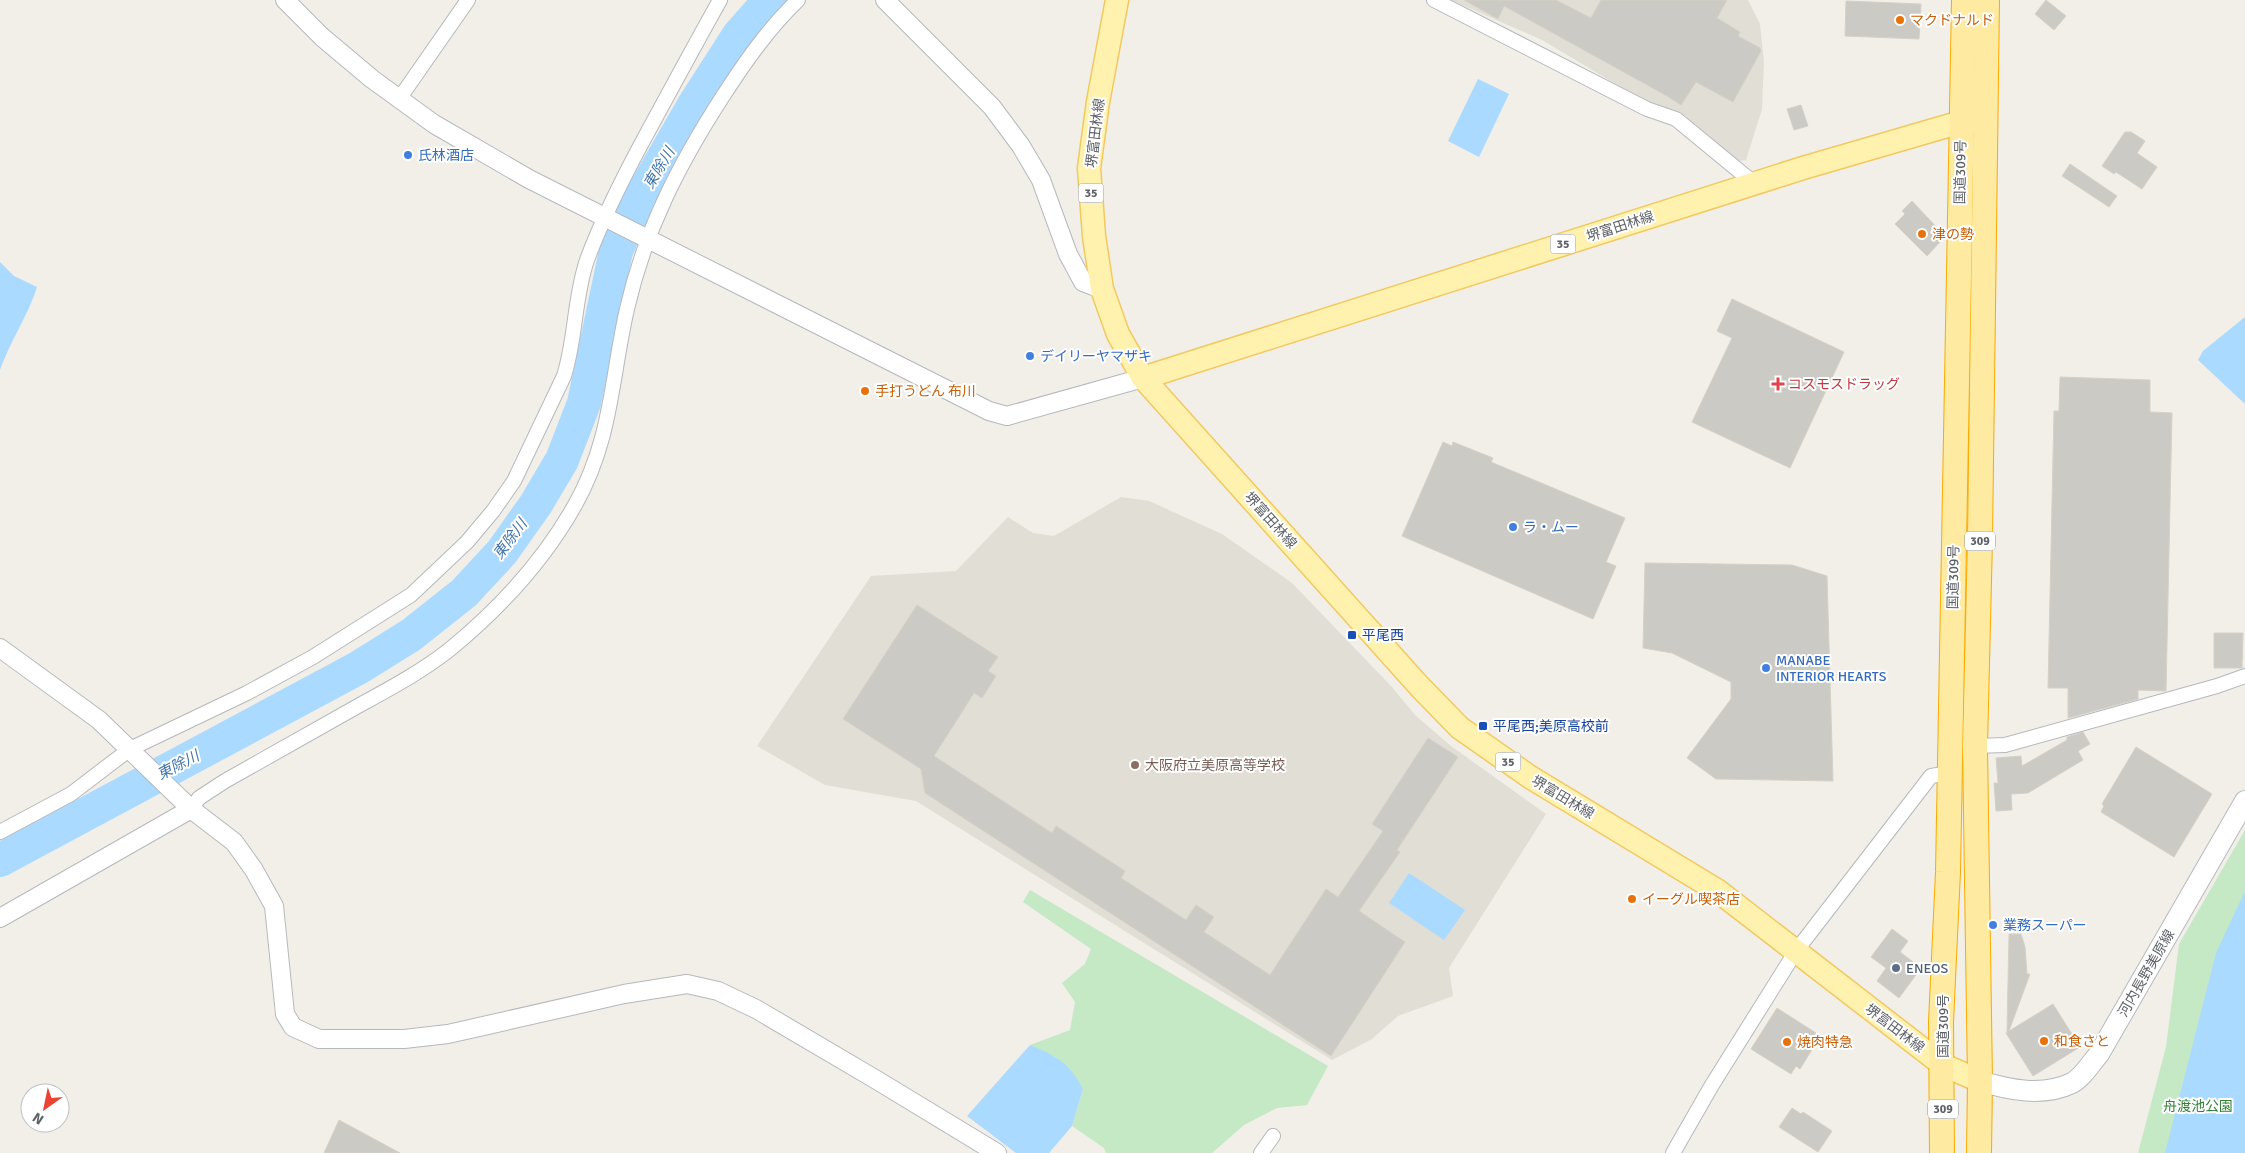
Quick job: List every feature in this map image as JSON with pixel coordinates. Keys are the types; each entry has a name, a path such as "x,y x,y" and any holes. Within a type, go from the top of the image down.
{"highway":[{"name":"国道309号","path":"1942,1153 1943,1065 1941,1022 1948,872 1964,0"},
{"name":"国道309号","path":"1979,1153 1980,1081 1975,746 1980,540 1987,0"}],"main road":[{"name":"堺富田林線","path":"1117,0 1098,102 1089,168 1094,236 1102,289 1118,334 1143,378 1414,680 1460,728 1530,777 1718,891 1943,1065 1980,1081"},
{"name":"堺富田林線","path":"1143,378 1755,184 1961,122 1985,121"},
{"name":"河内長野美原線","path":"1980,1081 2006,1089 2045,1091 2074,1083 2099,1054 2245,801"}],"street":[{"path":"285,0 322,37 372,79 434,124 529,179 981,407 1007,416 1143,378"},
{"path":"399,98 468,0"},
{"path":"0,832 70,794 133,752 247,694 321,653 411,595 467,542 493,511 514,481 564,376 569,360 577,305 586,263 669,92 720,0"},
{"path":"0,918 186,804 402,681 448,651 490,613 528,573 553,540 575,505 591,472 604,438 627,310 644,237 701,131 757,45 798,0"},
{"path":"885,0 992,107 1021,146 1041,180 1068,254 1083,282 1102,289"},
{"path":"1434,0 1647,109 1676,118 1755,184"},
{"path":"0,648 99,720 186,804 234,842 274,906 285,1014 294,1027 319,1039 404,1039 448,1034 624,994 687,984 718,992 756,1010 997,1153"},
{"path":"1975,746 2005,745 2217,686 2245,676"},
{"path":"1673,1153 1796,950 1931,776 1950,773"},
{"path":"1261,1153 1273,1136"}],"shaded area":[{"path":"1451,0 1748,0 1760,24 1764,62 1762,109 1746,160 1739,161 1680,112 1641,99 1542,40"},
{"name":"大阪府立美原高等学校","path":"1121,497 1149,501 1222,534 1292,583 1392,687 1415,715 1451,746 1546,814 1449,968 1453,996 1398,1016 1372,1039 1332,1060 916,801 825,785 757,746 871,576 956,571 1008,517 1033,533 1054,536"}],"green space":[{"name":"舟渡池公園","path":"2245,830 2245,1153 2138,1153 2166,1047 2179,944"},
{"path":"1030,890 1328,1066 1307,1105 1277,1108 1244,1125 1212,1153 1106,1153 1104,1148 1072,1126 1083,1089 1057,1058 1030,1045 1070,1030 1075,1002 1062,983 1085,964 1091,949 1023,902"}],"water":[{"path":"1478,79 1509,94 1479,157 1448,141"},
{"path":"0,262 14,276 37,287 0,370"},
{"path":"2245,317 2245,404 2198,360 2203,351"},
{"path":"1409,873 1465,910 1444,940 1389,903"},
{"path":"2245,891 2245,1153 2165,1153 2216,953"},
{"path":"1030,1045 1061,1061 1073,1073 1083,1089 1072,1126 1049,1153 1016,1153 967,1116"}],"building":[{"path":"1464,0 1556,0 1591,18 1601,0 1727,0 1717,18 1740,32 1738,36 1760,48 1761,51 1733,102 1696,82 1681,105 1504,6 1498,19"},
{"path":"2046,0 2066,16 2054,30 2035,14"},
{"path":"1846,1 1921,4 1919,39 1845,36"},
{"path":"1801,105 1808,126 1794,130 1787,109"},
{"path":"2125,132 2131,132 2145,141 2137,153 2157,167 2142,189 2116,172 2114,174 2102,166"},
{"path":"2070,164 2117,196 2109,207 2062,176"},
{"path":"1912,201 1941,232 1937,237 1941,241 1927,256 1895,224 1905,214 1902,211"},
{"path":"1732,299 1844,352 1790,468 1692,422 1732,338 1717,331"},
{"path":"2060,377 2150,380 2150,412 2172,413 2166,691 2138,690 2138,699 2068,718 2068,688 2048,688 2054,411 2059,411"},
{"name":"ラ・ムー","path":"1443,442 1452,446 1453,442 1493,458 1491,462 1625,518 1606,562 1616,566 1593,619 1402,536"},
{"name":"MANABE INTERIOR HEARTS","path":"1645,563 1792,565 1827,576 1833,781 1716,779 1687,758 1731,699 1731,682 1672,653 1643,648"},
{"path":"917,605 998,657 988,671 996,676 982,698 974,693 934,756 1052,833 1056,826 1125,871 1121,878 1186,920 1196,905 1214,917 1204,932 1270,975 1326,889 1338,897 1383,831 1372,824 1428,738 1458,757 1397,850 1400,852 1359,911 1405,942 1331,1056 925,793 921,769 843,719"},
{"path":"2214,633 2243,633 2242,668 2214,668"},
{"path":"2083,732 2090,744 2078,751 2083,760 2028,793 2011,794 2012,810 1996,811 1994,783 1998,783 1996,758 2021,756 2022,766 2067,740 2067,737"},
{"path":"2136,747 2212,794 2174,857 2101,812 2104,806 2102,804"},
{"path":"1892,929 1908,941 1900,952 1921,968 1899,998 1877,981 1886,968 1871,957"},
{"path":"2009,934 2021,934 2025,947 2027,974 2030,974 2009,1031 2053,1004 2080,1047 2033,1076 2006,1033 2008,1032"},
{"path":"1777,1008 1816,1033 1809,1045 1813,1048 1800,1069 1796,1066 1791,1074 1751,1049"},
{"path":"1792,1108 1801,1114 1803,1112 1832,1131 1818,1152 1779,1127"},
{"path":"339,1120 400,1153 324,1153"}],"waterway":[{"name":"東除川","path":"0,860 358,668 411,635 464,593 502,552 536,504 562,460 584,403 616,251 635,207 694,105 739,35 770,0"}],"place":[{"name":"マクドナルド","path":"1900,20"},
{"name":"氏林酒店","path":"408,155"},
{"name":"津の勢","path":"1922,234"},
{"name":"デイリーヤマザキ","path":"1030,356"},
{"name":"コスモスドラッグ","path":"1778,384"},
{"name":"手打うどん 布川","path":"865,391"},
{"name":"ラ・ムー","path":"1513,527"},
{"name":"平尾西","path":"1352,635"},
{"name":"MANABE INTERIOR HEARTS","path":"1766,668"},
{"name":"平尾西;美原高校前","path":"1483,726"},
{"name":"大阪府立美原高等学校","path":"1135,765"},
{"name":"イーグル喫茶店","path":"1632,899"},
{"name":"業務スーパー","path":"1993,925"},
{"name":"ENEOS","path":"1896,968"},
{"name":"和食さと","path":"2044,1041"},
{"name":"焼肉特急","path":"1787,1042"}]}
